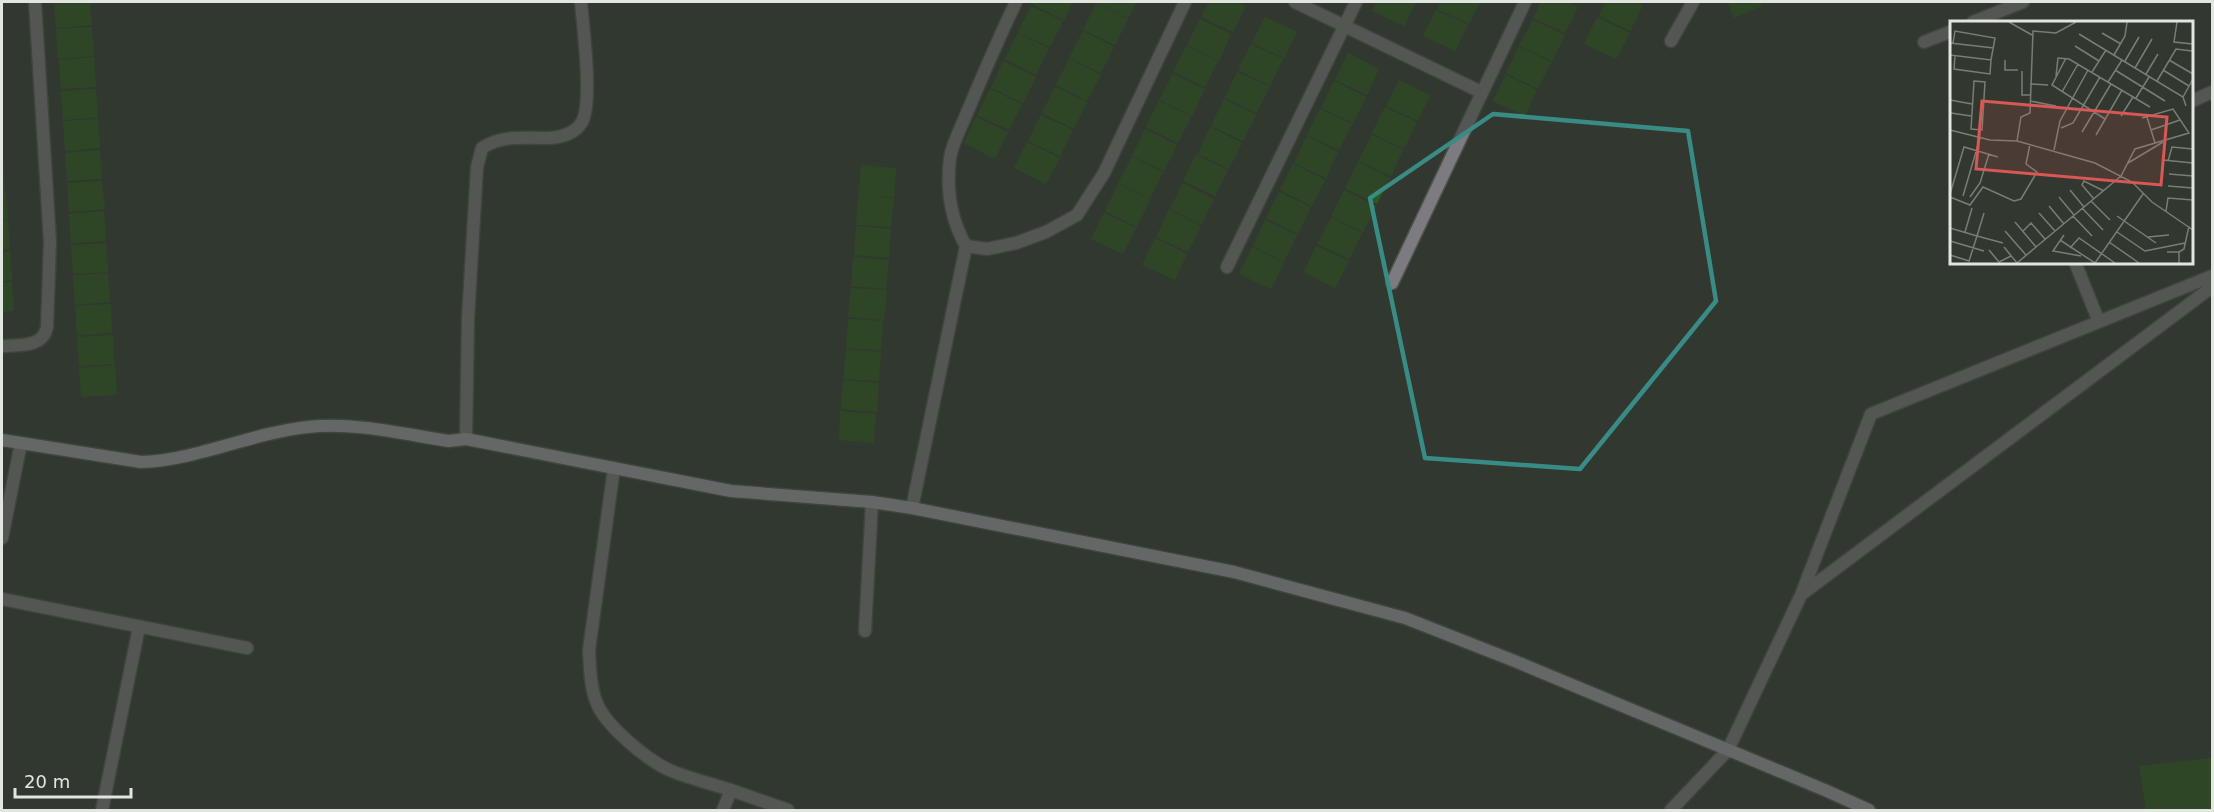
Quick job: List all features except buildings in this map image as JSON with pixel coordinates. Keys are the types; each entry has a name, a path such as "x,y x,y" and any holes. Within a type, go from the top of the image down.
{"street":[{"path":"2,346 33,344 44,336 47,327 50,242 35,2"},
{"path":"466,439 468,319 477,167 482,147 494,140 558,138 572,133 582,121 588,93 581,2"},
{"path":"912,508 966,246 957,231 950,207 948,180 951,155 986,65 1016,2"},
{"path":"966,246 987,249 1016,243 1046,232 1077,215 1104,173 1185,2"},
{"path":"1294,2 1345,24 1481,92"},
{"path":"1227,267 1356,2"},
{"path":"1392,283 1525,2"},
{"path":"1671,41 1693,2"},
{"path":"1977,21 2023,2"},
{"path":"1924,42 1950,32"},
{"path":"2193,101 2212,92"},
{"path":"2076,264 2099,322"},
{"path":"1671,810 1728,750 1801,595 1871,414 2212,276"},
{"path":"1801,595 2212,287"},
{"path":"2,440 141,462 164,461 268,434 307,427 344,425 449,441 466,439 731,492 872,502 912,508 1233,572 1405,618 1517,662 1869,810"},
{"path":"2,538 21,443"},
{"path":"614,468 589,651 590,678 600,712 612,727 671,771 788,810"},
{"path":"865,631 872,502"},
{"path":"2,599 248,648"},
{"path":"102,810 139,627"},
{"path":"723,810 731,790"}],"highlighted area":[{"path":"1493,114 1688,131 1716,301 1580,469 1425,458 1370,198"}]}
